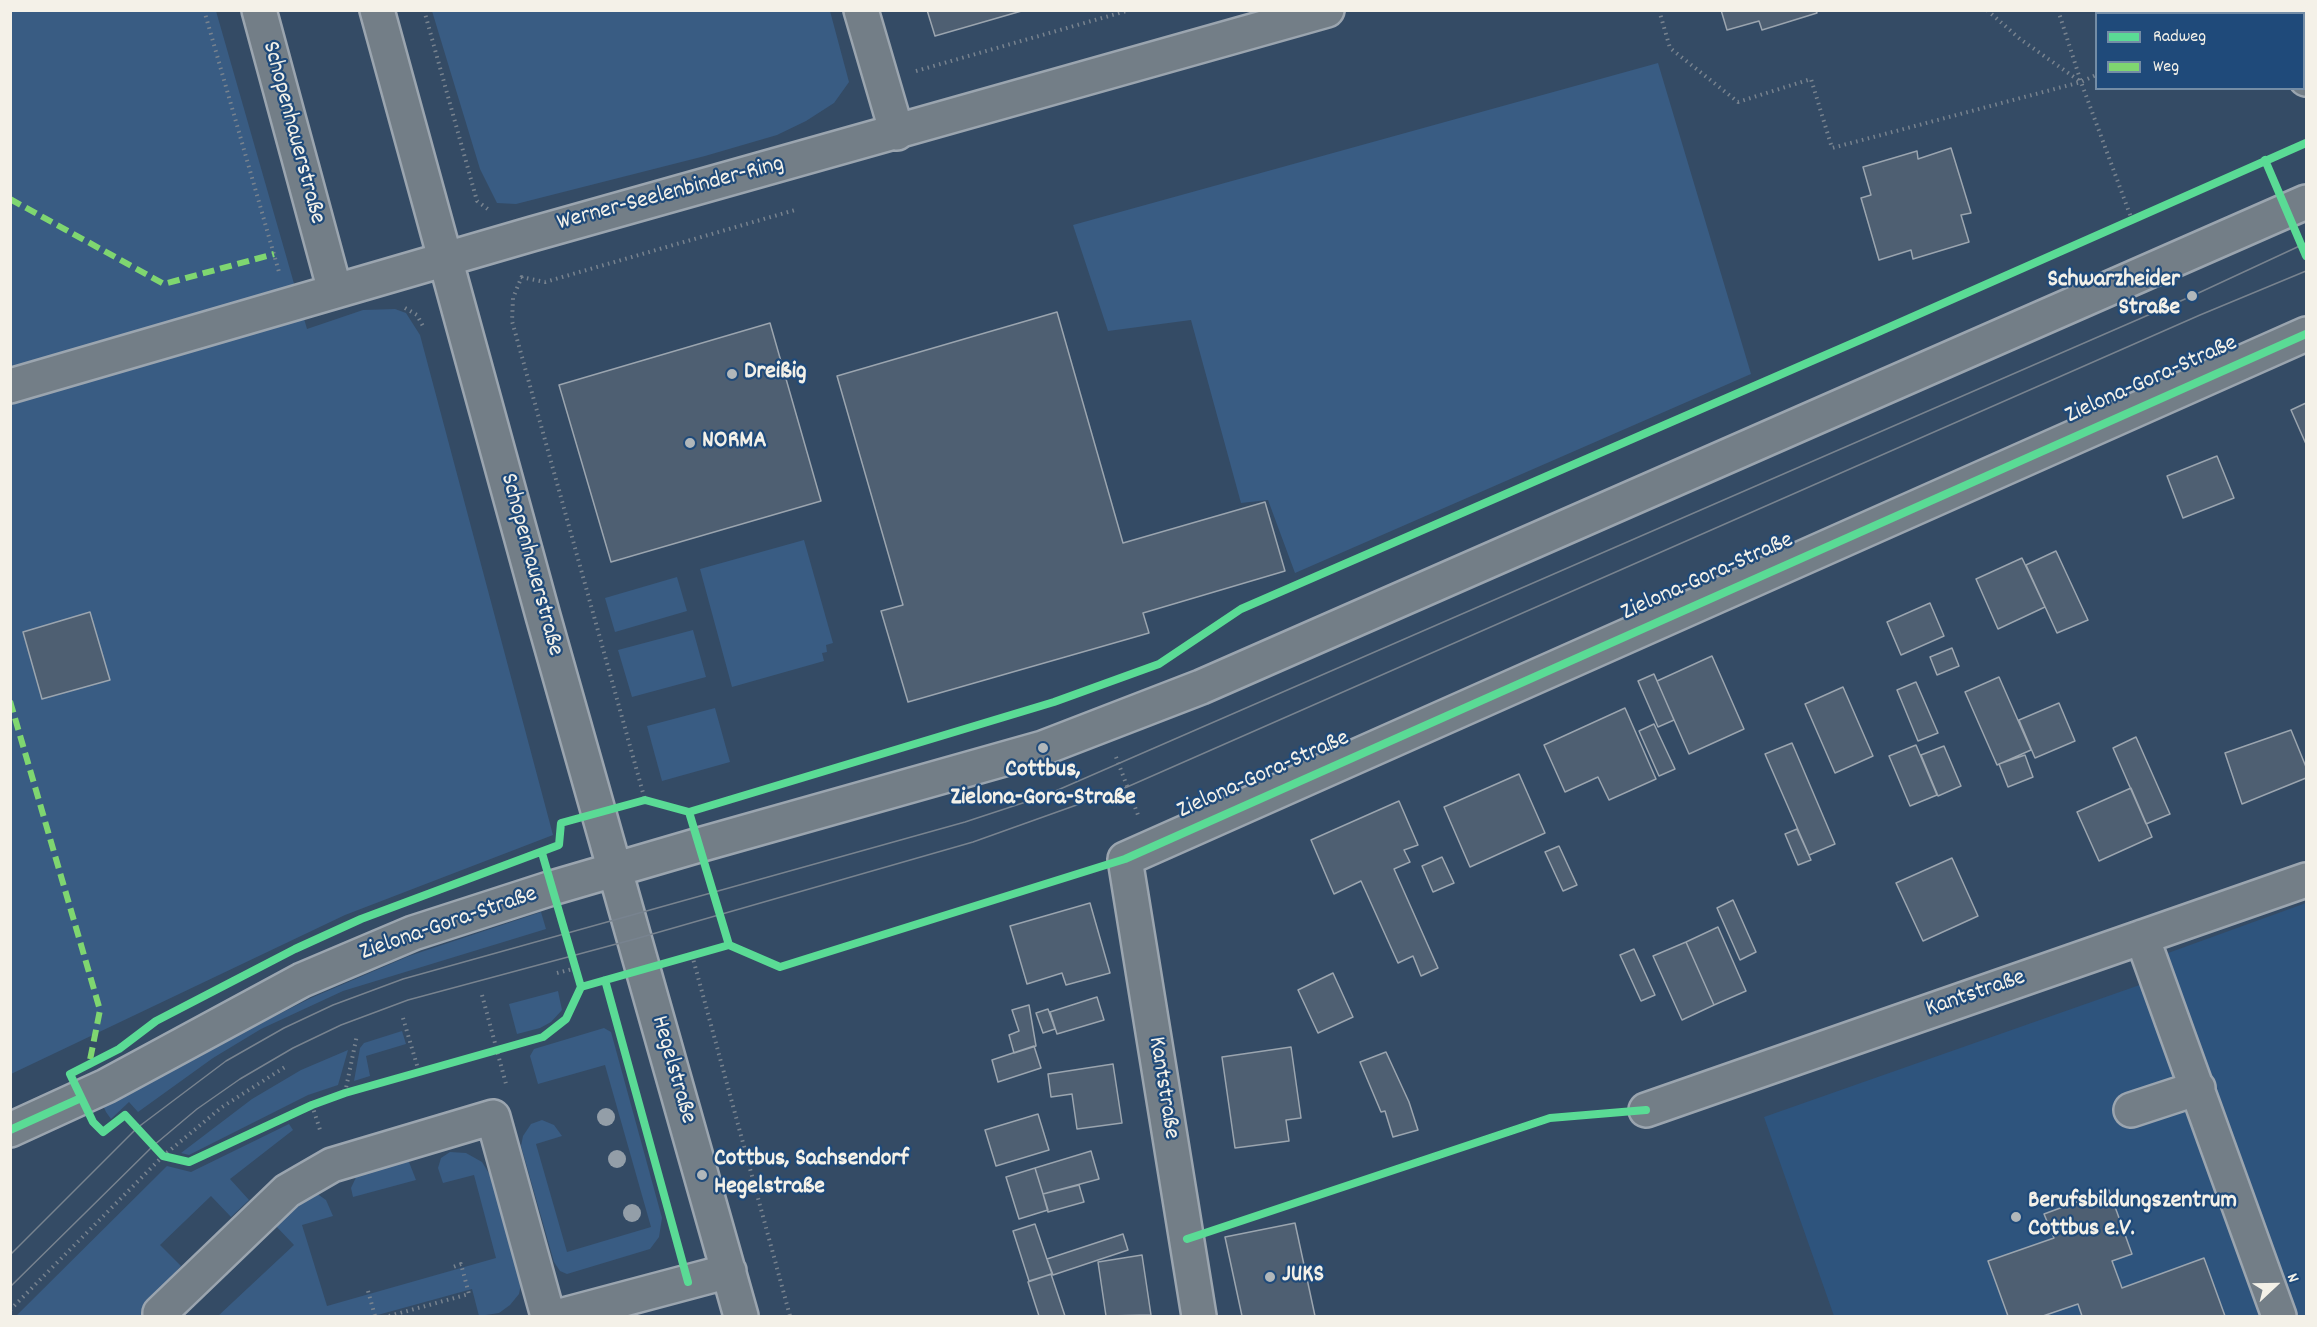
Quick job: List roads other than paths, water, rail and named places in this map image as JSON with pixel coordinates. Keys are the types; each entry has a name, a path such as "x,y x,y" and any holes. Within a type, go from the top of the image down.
{"street":[{"name":"Schopenhauerstraße","path":"259,10 335,291"},
{"name":"Schopenhauerstraße","path":"378,10 543,616 615,870"},
{"path":"861,10 897,133"},
{"name":"Werner-Seelenbinder-Ring","path":"447,259 1327,10"},
{"name":"Zielona-Gora-Straße","path":"10,1130 106,1086 302,980 413,933 615,870 1043,748 1102,727 1201,687 2307,202"},
{"path":"10,386 447,259"},
{"name":"Zielona-Gora-Straße","path":"1125,859 2307,334"},
{"name":"Kantstraße","path":"1125,859 1199,1317"},
{"name":"Hegelstraße","path":"615,870 741,1317"},
{"name":"Kantstraße","path":"1646,1110 2307,880"},
{"path":"2142,937 2279,1317"},
{"path":"2131,1110 2198,1088"},
{"path":"160,1317 160,1314 287,1191 332,1165 493,1117 548,1317"},
{"path":"560,1317 729,1271"}],"tram line":[{"path":"10,1255 137,1128 226,1061 284,1028 333,1005 403,979 965,822 1044,796 2192,296 2306,243"},
{"path":"10,1287 153,1146 197,1109 240,1079 293,1048 341,1025 408,1000 635,939 973,842 1127,787 2200,315 2306,271"}],"place":[{"name":"Schwarzheider Straße","path":"2192,296"},
{"name":"Dreißig","path":"732,374"},
{"name":"NORMA","path":"690,443"},
{"name":"Cottbus, Zielona-Gora-Straße","path":"1043,748"},
{"name":"Cottbus, Sachsendorf Hegelstraße","path":"702,1175"},
{"name":"Berufsbildungszentrum Cottbus e.V.","path":"2016,1217"},
{"name":"JUKS","path":"1270,1277"}]}
